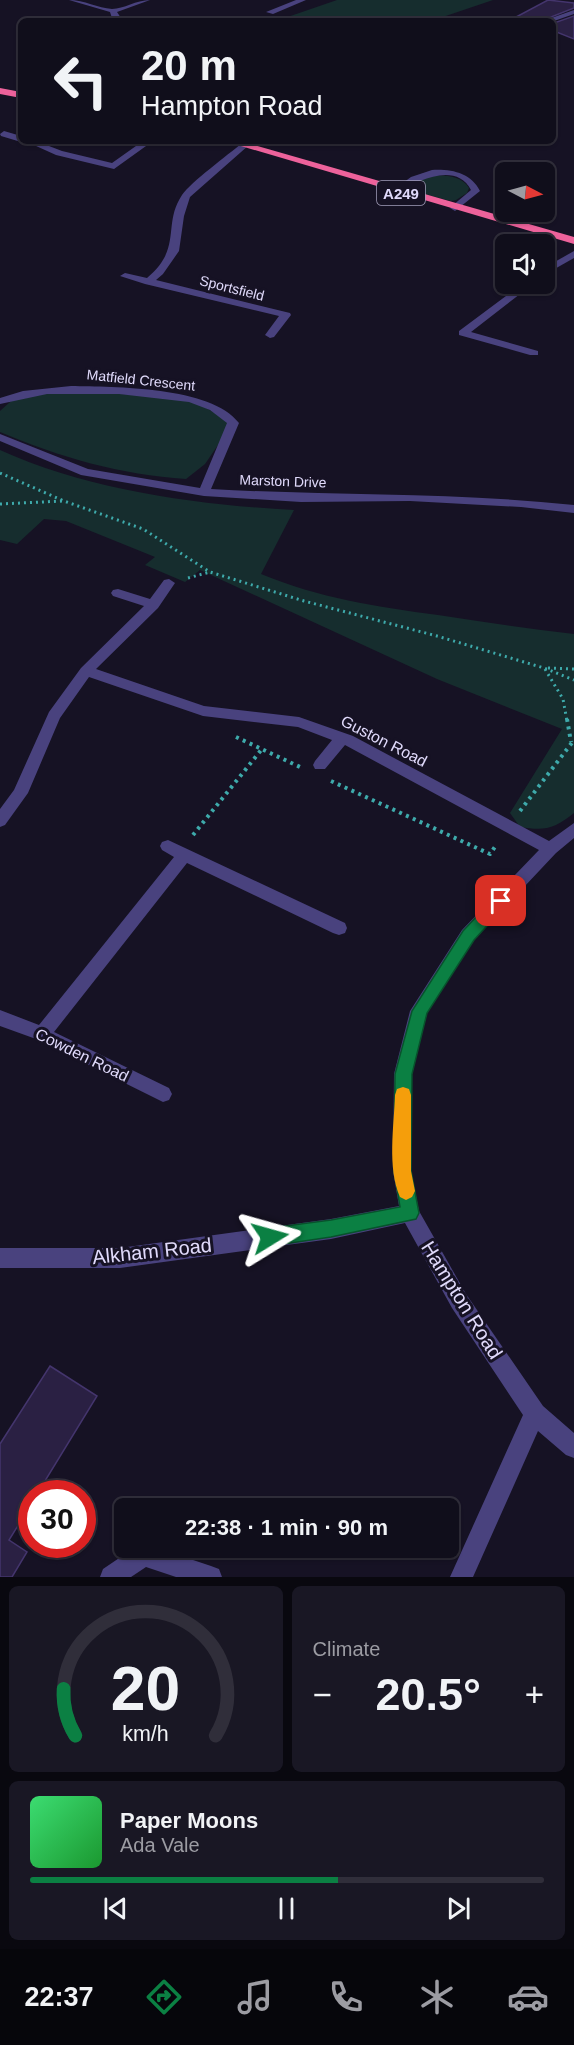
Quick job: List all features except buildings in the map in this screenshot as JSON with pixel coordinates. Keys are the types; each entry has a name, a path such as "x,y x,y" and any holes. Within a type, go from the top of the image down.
{"highway":[{"path":"0,91 18,95"},
{"name":"A249","path":"243,144 396,191 574,241"}],"street":[{"path":"73,0 113,11 146,0"},
{"path":"270,12 302,0"},
{"path":"113,11 115,18"},
{"path":"556,18 574,12"},
{"path":"4,134 18,138"},
{"path":"36,144 59,153 114,166 145,144"},
{"path":"148,282 160,272 174,251 178,216 186,196 239,144"},
{"path":"396,191 418,176 429,173 454,174 471,181 476,191 455,208"},
{"path":"555,265 574,254"},
{"name":"Sportsfield","path":"125,276 286,315 270,335"},
{"path":"515,294 463,333 534,352"},
{"name":"Matfield Crescent","path":"0,401 19,394 81,388 190,399 208,404 225,412 233,423 204,492"},
{"name":"Marston Drive","path":"0,437 85,472 204,492 301,498 410,497 521,503 574,509"},
{"path":"0,821 20,792 54,716 86,671 153,605 170,583"},
{"path":"118,593 153,605"},
{"name":"Guston Road","path":"86,671 203,711 298,722 342,738 550,849"},
{"path":"312,767 342,738"},
{"name":"Hampton Road","path":"574,829 550,849 468,935 419,1011 404,1074 402,1171 410,1213 459,1301 535,1414 574,1447"},
{"path":"42,1034 177,851 339,928"},
{"name":"Cowden Road","path":"0,1018 42,1034 163,1094"},
{"name":"Alkham Road","path":"0,1258 120,1258 331,1229 410,1213"},
{"path":"461,1577 535,1414"},
{"path":"111,1577 144,1555 211,1577"}],"path":[{"path":"0,473 64,501 143,529 210,572 304,602 437,636 544,668 574,680"},
{"path":"0,504 64,501"},
{"path":"544,668 574,669"},
{"path":"327,779 490,854 573,742 563,699 544,668"},
{"path":"235,736 262,749 312,767"},
{"path":"177,851 262,749"}],"green space":[{"path":"337,0 493,0 440,18 285,18"},
{"path":"430,176 457,178 469,188 467,193 451,201 413,191 415,182"},
{"path":"52,389 190,399 233,423 205,464 186,479 114,469 68,457 0,432 0,411 19,394"},
{"path":"0,450 70,476 144,493 220,504 294,510 261,574 283,582 326,595 393,609 574,634 574,813 555,826 536,829 520,827 510,813 562,729 437,679 200,570 185,582 145,565 155,557 66,521 44,519 17,544 0,540"}],"slow traffic":[{"path":"403,1095 402,1171 406,1191"}],"route":[{"path":"270,1237 331,1229 410,1213 402,1171 404,1074 419,1011 468,935 501,901"}]}
